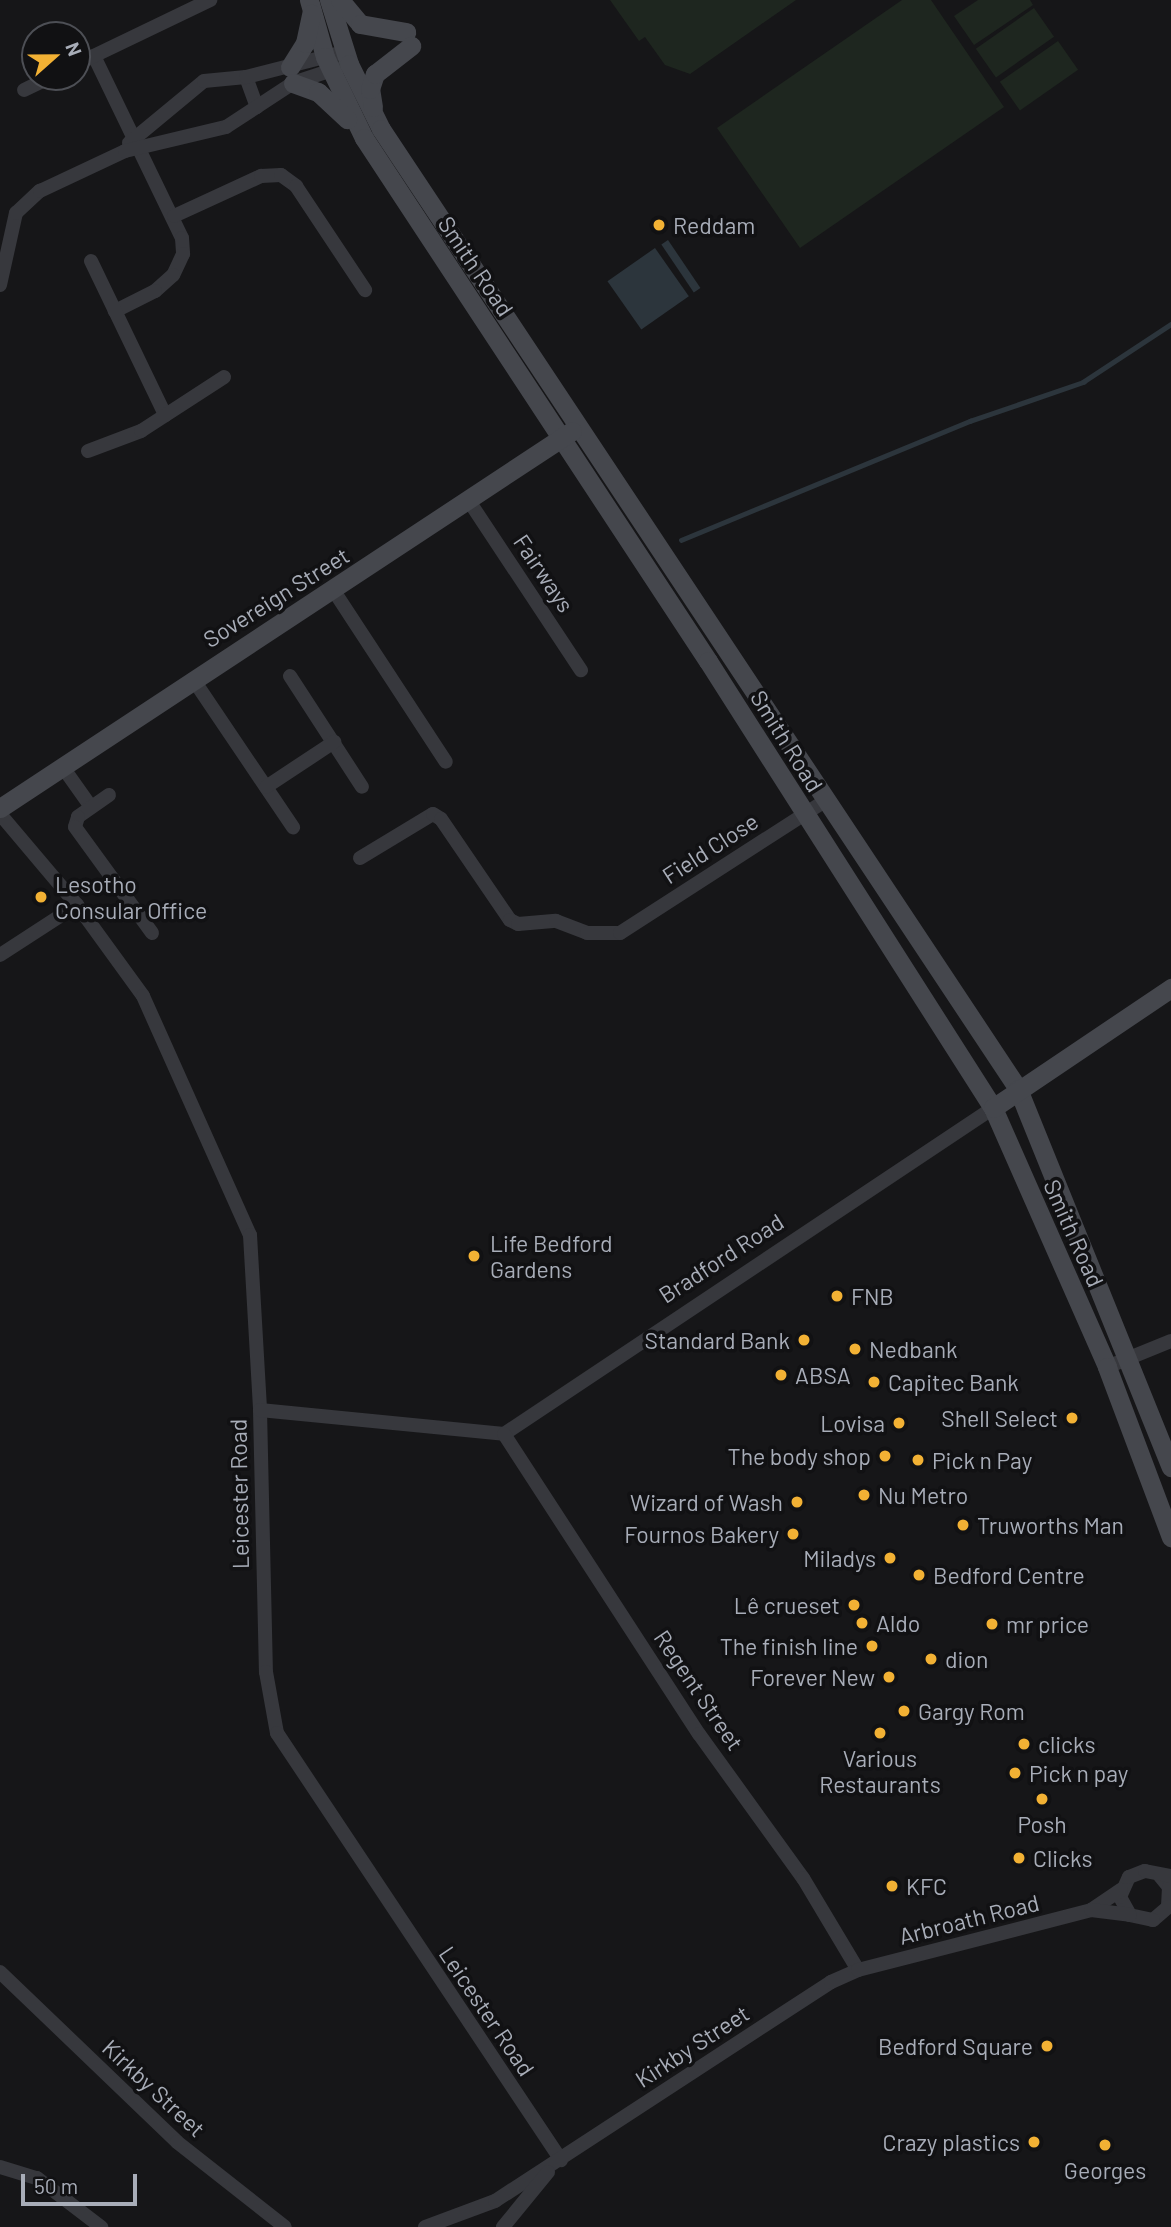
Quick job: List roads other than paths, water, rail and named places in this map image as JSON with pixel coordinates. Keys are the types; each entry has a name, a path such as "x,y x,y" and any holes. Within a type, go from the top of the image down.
{"main road":[{"name":"Smith Road","path":"329,0 347,58 375,118 1018,1090 1171,1466"},
{"path":"340,0 359,24 409,39 375,74 370,97 375,118"},
{"name":"Smith Road","path":"310,6 327,64 364,138 562,438 993,1108 1107,1367 1171,1537"},
{"path":"310,6 302,51 291,75 318,92 364,138"},
{"name":"Sovereign Street","path":"0,808 193,679 334,591 579,427"},
{"name":"Bradford Road","path":"993,1108 1171,988"}],"street":[{"path":"91,57 210,0"},
{"path":"94,56 174,216 182,239 179,267 155,291 115,311"},
{"path":"125,151 133,135 204,81 291,75 347,58"},
{"path":"0,285 9,230 27,201 125,151 141,150 216,131 257,107 291,75"},
{"path":"246,77 257,107"},
{"path":"174,216 261,176 281,175 296,186 365,290"},
{"path":"91,261 164,415"},
{"path":"88,451 130,437 224,377"},
{"name":"Fairways","path":"469,501 581,670"},
{"path":"334,591 446,762"},
{"path":"290,676 362,787"},
{"path":"193,679 293,827"},
{"path":"266,787 334,743"},
{"path":"62,766 91,807"},
{"path":"109,795 75,820 76,832 152,933"},
{"name":"Field Close","path":"360,858 433,814 441,819 510,920 518,924 556,921 587,933 620,933 825,801"},
{"name":"Leicester Road","path":"0,814 77,905 143,996 245,1219 253,1252 260,1410 266,1672 278,1733 557,2162"},
{"path":"0,955 77,905"},
{"name":"Bradford Road","path":"504,1434 993,1108"},
{"path":"1107,1367 1171,1341"},
{"path":"260,1410 504,1434"},
{"name":"Regent Street","path":"504,1434 699,1734 803,1878 858,1970"},
{"path":"1136,1872 1166,1876 1169,1907 1153,1920 1130,1915 1122,1904 1121,1890 1136,1872"},
{"name":"Arbroath Road","path":"858,1970 1091,1910 1121,1890"},
{"name":"Arbroath Road","path":"1091,1910 1130,1915"},
{"name":"Kirkby Street","path":"433,2226 495,2201 831,1982 858,1970"},
{"name":"Kirkby Street","path":"0,1972 177,2142 285,2227"},
{"name":"Kirkby Street","path":"512,2222 557,2162"},
{"path":"0,2167 37,2178 101,2227"},
{"path":"495,2201 512,2222"}],"waterway":[{"path":"681,540 970,421 1083,382 1171,324"}],"place":[{"name":"Reddam","path":"659,225"},
{"name":"Lesotho Consular Office","path":"41,897"},
{"name":"Life Bedford Gardens","path":"474,1256"},
{"name":"FNB","path":"837,1296"},
{"name":"Standard Bank","path":"804,1340"},
{"name":"Nedbank","path":"855,1349"},
{"name":"ABSA","path":"781,1375"},
{"name":"Capitec Bank","path":"874,1382"},
{"name":"Shell Select","path":"1072,1418"},
{"name":"Lovisa","path":"899,1423"},
{"name":"The body shop","path":"885,1456"},
{"name":"Pick n Pay","path":"918,1460"},
{"name":"Nu Metro","path":"864,1495"},
{"name":"Wizard of Wash","path":"797,1502"},
{"name":"Truworths Man","path":"963,1525"},
{"name":"Fournos Bakery","path":"793,1534"},
{"name":"Miladys","path":"890,1558"},
{"name":"Bedford Centre","path":"919,1575"},
{"name":"Lê crueset","path":"854,1605"},
{"name":"Aldo","path":"862,1623"},
{"name":"mr price","path":"992,1624"},
{"name":"The finish line","path":"872,1646"},
{"name":"dion","path":"931,1659"},
{"name":"Forever New","path":"889,1677"},
{"name":"Gargy Rom","path":"904,1711"},
{"name":"Various Restaurants","path":"880,1733"},
{"name":"clicks","path":"1024,1744"},
{"name":"Pick n pay","path":"1015,1773"},
{"name":"Posh","path":"1042,1799"},
{"name":"Clicks","path":"1019,1858"},
{"name":"KFC","path":"892,1886"},
{"name":"Bedford Square","path":"1047,2046"},
{"name":"Crazy plastics","path":"1034,2142"},
{"name":"Georges","path":"1105,2145"}]}
